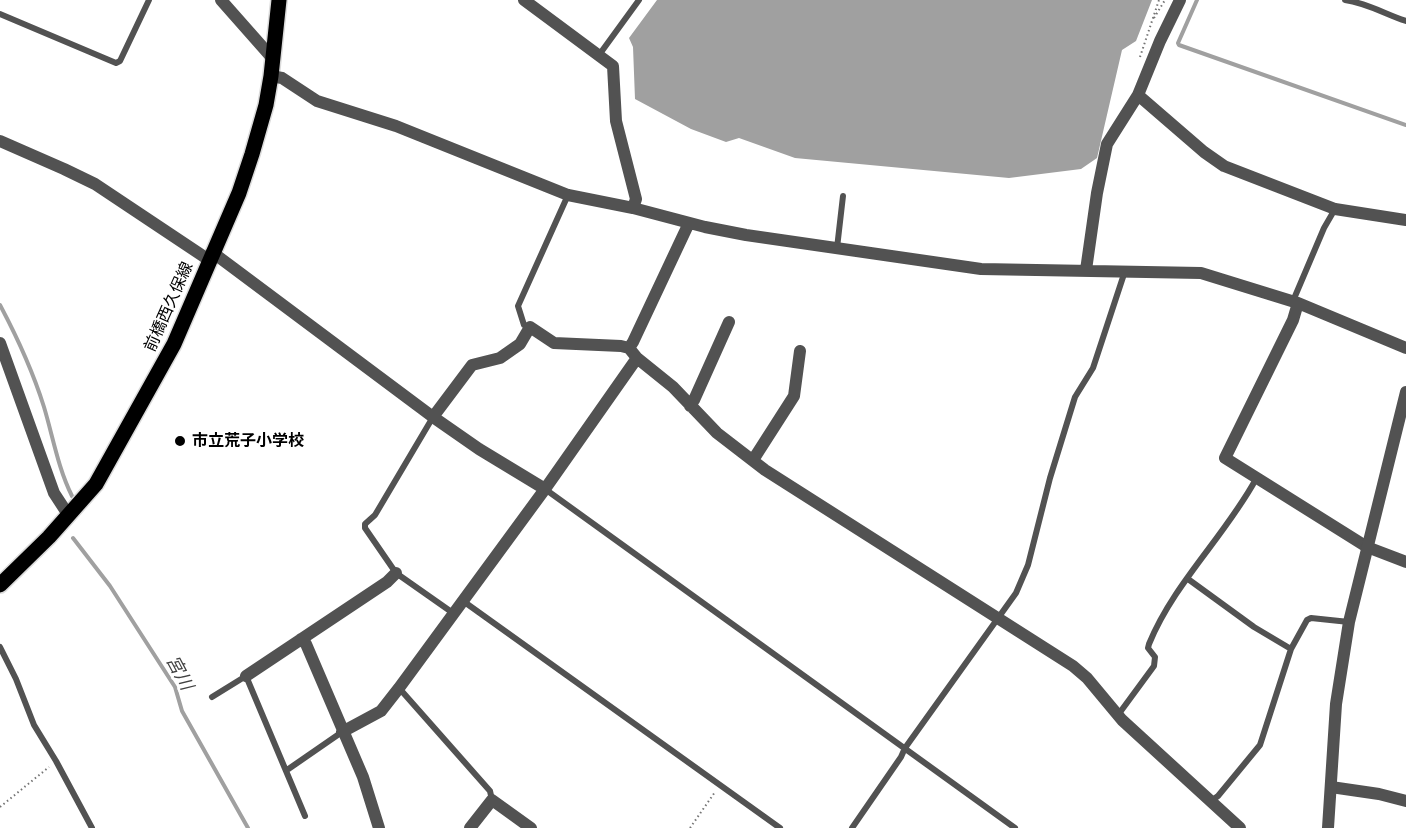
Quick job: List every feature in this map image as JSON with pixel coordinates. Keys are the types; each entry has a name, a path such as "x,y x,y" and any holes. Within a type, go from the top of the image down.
{"main road":[{"name":"前橋西久保線","path":"0,585 69,516 96,484 174,344 239,193 266,105 274,60 279,0"}],"street":[{"path":"221,0 274,60"},
{"path":"524,0 613,66 614,111 636,199 633,208"},
{"path":"1086,270 1102,160 1107,144 1138,95 1180,0"},
{"path":"272,76 282,78 317,101 405,129 568,195 746,235 981,269 1201,273 1295,302 1406,348"},
{"path":"1138,95 1204,152 1224,166 1335,209 1406,220"},
{"path":"0,141 95,184 211,256 433,417 479,449 545,489"},
{"path":"629,348 689,223"},
{"path":"1295,302 1293,320 1225,458 1367,547 1406,562"},
{"path":"690,406 729,322"},
{"path":"433,417 472,365 500,358 520,344 530,327 554,343 629,348 637,358 673,387 717,433 753,460 869,538 1073,666 1087,678 1118,715 1240,828"},
{"path":"0,343 54,493 69,516"},
{"path":"753,460 794,396 800,351"},
{"path":"342,732 381,711 545,489 637,358"},
{"path":"1328,828 1336,704 1349,622 1406,392"},
{"path":"246,676 387,582 396,573"},
{"path":"301,639 306,644 363,777 379,828"},
{"path":"1331,787 1379,794 1406,801"},
{"path":"470,828 492,800 531,828"}],"lane":[{"path":"0,14 116,63 120,61 149,0"},
{"path":"598,55 639,0"},
{"path":"1345,0 1362,2 1379,12 1406,21"},
{"path":"530,327 524,325 518,306 568,195"},
{"path":"837,248 843,196"},
{"path":"1295,302 1324,228 1335,209"},
{"path":"852,828 905,748 1016,593 1028,565 1050,478 1075,397 1093,368 1125,271"},
{"path":"433,417 375,515 365,524 365,528 396,573 453,612"},
{"path":"1118,715 1154,666 1155,657 1148,648 1167,608 1242,505 1256,479"},
{"path":"545,489 1015,828"},
{"path":"1188,579 1254,627 1291,649"},
{"path":"462,601 780,828"},
{"path":"1211,801 1218,796 1260,745 1291,649 1305,623 1311,618 1349,622"},
{"path":"0,647 34,724 92,828"},
{"path":"212,697 246,676 305,816"},
{"path":"399,688 490,791 492,800"},
{"path":"287,770 342,732"}],"path":[{"path":"1140,56 1159,0"},
{"path":"1151,23 1165,0"},
{"path":"0,807 56,761"},
{"path":"690,828 720,785"}],"shaded area":[{"path":"657,0 1152,0 1136,41 1122,50 1097,158 1081,169 1009,178 795,158 739,138 726,142 691,129 635,99 633,47 629,38"}],"waterway":[{"path":"1197,0 1179,45 1406,125"},
{"name":"宮川","path":"0,305 35,381 59,463 72,496"},
{"name":"宮川","path":"73,538 110,586 175,687 182,711 248,828"}],"place":[{"name":"市立荒子小学校","path":"180,441"}]}
